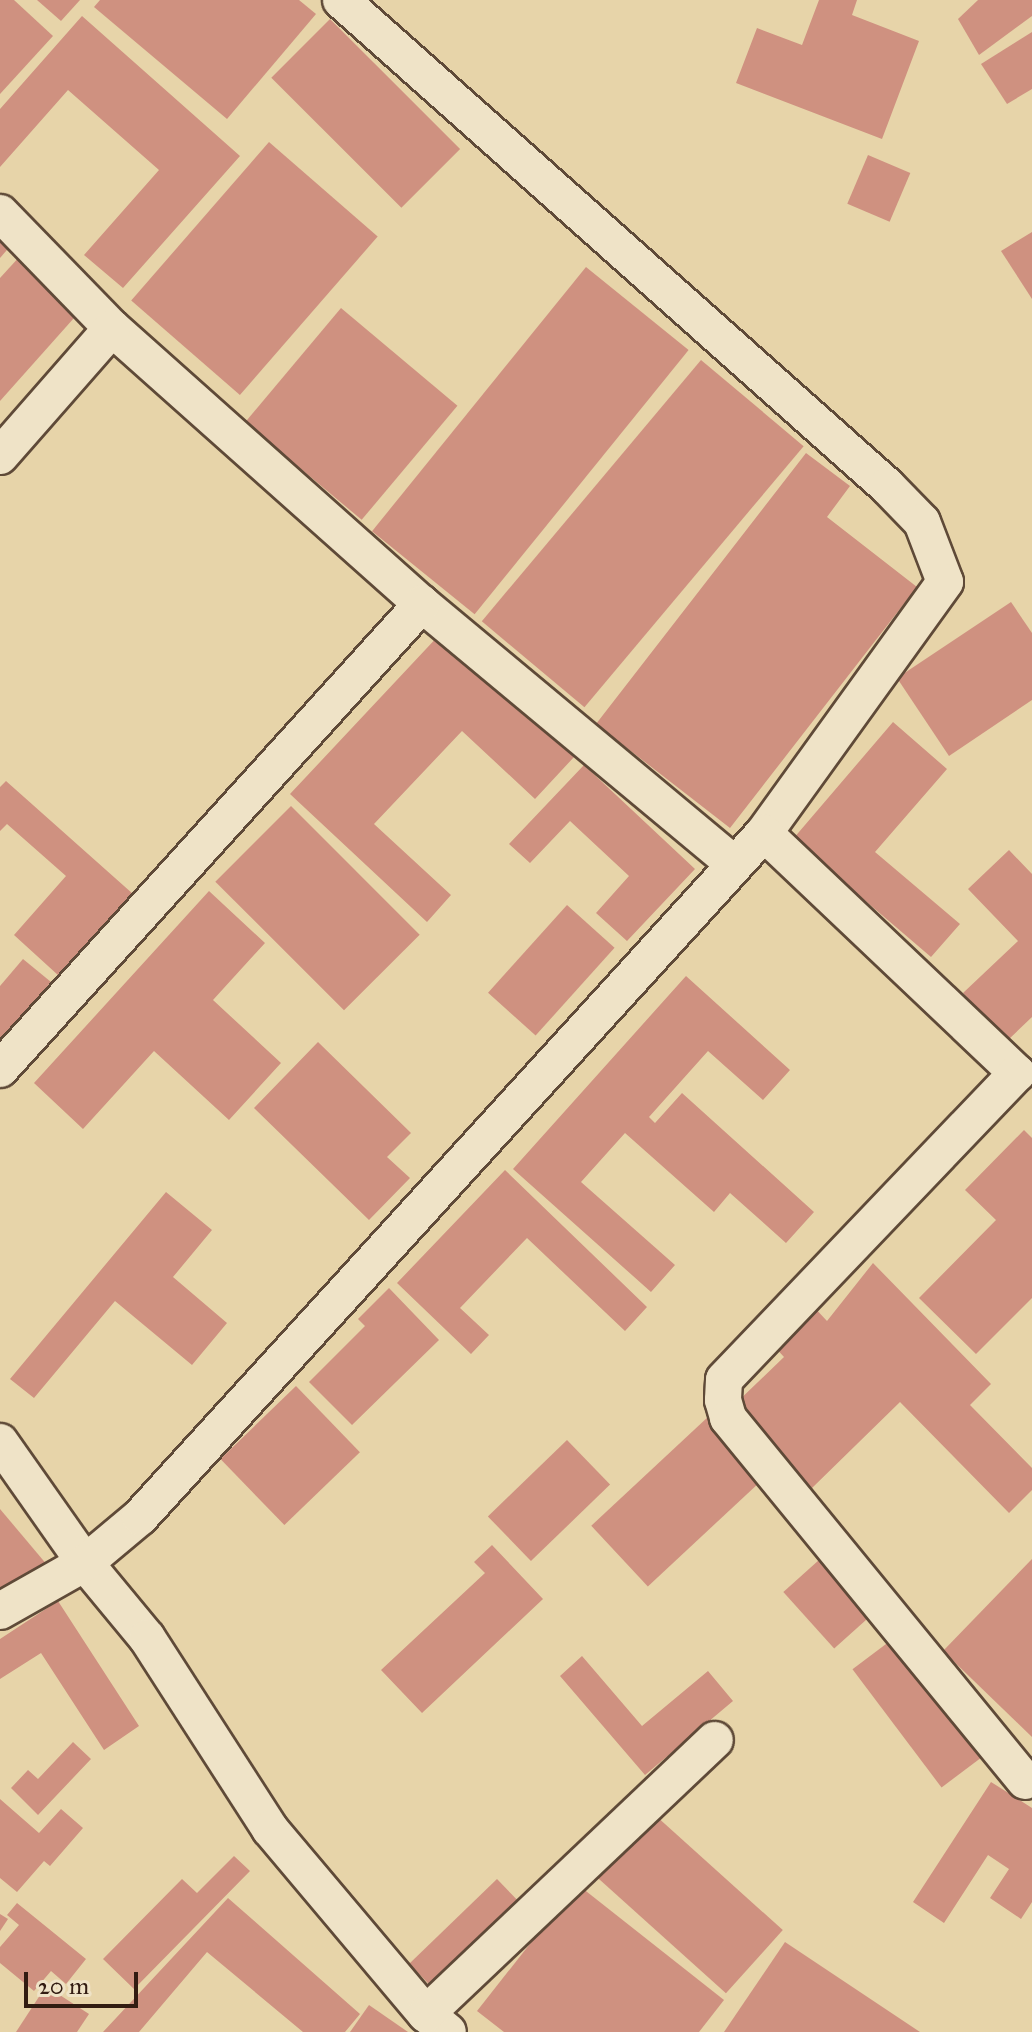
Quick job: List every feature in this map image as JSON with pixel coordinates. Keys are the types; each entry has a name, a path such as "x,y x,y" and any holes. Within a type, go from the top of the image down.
{"street":[{"path":"0,1611 85,1563 140,1517 733,863 764,833 945,582 922,522 887,486 341,0"},
{"path":"0,213 112,328 422,604 733,863"},
{"path":"0,456 112,328"},
{"path":"0,1069 422,604"},
{"path":"764,833 1025,1082 724,1380 723,1400 728,1418 1025,1781"},
{"path":"0,1442 85,1563 147,1638 270,1829 437,2023 715,1740"}],"building":[{"path":"0,0 14,0 53,36 0,94"},
{"path":"37,0 80,0 61,21"},
{"path":"100,0 299,0 316,14 227,119 94,7"},
{"path":"819,0 857,0 852,15 919,41 882,139 736,83 757,28 802,45"},
{"path":"978,0 1032,0 1032,16 979,55 958,19"},
{"path":"82,16 240,156 123,288 84,255 159,170 68,90 0,167 0,109"},
{"path":"330,19 460,149 401,208 271,78"},
{"path":"1032,32 1032,89 1007,104 981,64"},
{"path":"269,142 378,236 240,395 131,300"},
{"path":"868,155 910,173 890,222 847,204"},
{"path":"0,232 13,243 0,258"},
{"path":"1032,232 1032,299 1001,251"},
{"path":"21,255 82,309 0,401 0,278"},
{"path":"586,267 689,350 475,614 372,531"},
{"path":"341,308 457,406 362,520 245,422"},
{"path":"701,360 804,446 584,707 482,621"},
{"path":"806,453 850,486 827,517 917,587 730,828 596,724"},
{"path":"1011,602 1032,633 1032,700 949,756 897,678"},
{"path":"441,633 574,757 535,799 462,731 374,824 451,895 427,922 290,794"},
{"path":"893,722 947,769 875,852 960,924 931,957 793,839"},
{"path":"584,765 695,869 627,941 596,913 629,876 570,821 530,863 509,844"},
{"path":"6,781 133,894 59,976 14,935 66,876 7,824 0,831 0,787"},
{"path":"291,806 420,935 344,1010 215,882"},
{"path":"1009,850 1032,874 1032,1017 1008,1040 963,993 1018,941 968,889"},
{"path":"209,891 265,943 213,1000 281,1063 229,1120 154,1051 83,1129 34,1083"},
{"path":"567,905 615,948 536,1036 488,993"},
{"path":"23,959 51,982 0,1042 0,986"},
{"path":"686,976 790,1070 763,1100 708,1051 649,1117 655,1123 682,1093 814,1212 786,1243 730,1193 714,1212 625,1133 581,1182 675,1265 651,1292 513,1169"},
{"path":"318,1042 411,1133 387,1157 410,1178 369,1220 254,1108"},
{"path":"1024,1130 1032,1138 1032,1298 976,1354 919,1298 996,1220 965,1190"},
{"path":"505,1170 647,1307 625,1331 527,1238 460,1308 489,1335 471,1354 397,1283"},
{"path":"166,1192 212,1230 173,1277 227,1323 192,1365 115,1301 34,1398 10,1379"},
{"path":"873,1263 991,1384 970,1405 1032,1468 1032,1490 1009,1513 900,1402 812,1488 733,1406 784,1357 772,1344 812,1305 827,1321"},
{"path":"389,1288 439,1340 352,1425 309,1382 365,1326 358,1319"},
{"path":"296,1386 360,1452 284,1525 220,1459"},
{"path":"709,1416 766,1477 648,1587 591,1526"},
{"path":"567,1440 610,1485 531,1561 488,1516"},
{"path":"0,1509 48,1566 0,1595"},
{"path":"492,1545 543,1599 422,1713 381,1670 485,1573 474,1562"},
{"path":"1032,1559 1032,1737 943,1651"},
{"path":"819,1560 870,1616 834,1649 783,1592"},
{"path":"58,1601 139,1726 104,1750 41,1653 0,1679 0,1639"},
{"path":"894,1638 983,1756 942,1787 852,1669"},
{"path":"582,1656 642,1726 708,1671 733,1701 645,1775 560,1676"},
{"path":"73,1742 91,1759 38,1815 11,1788 28,1770 38,1779"},
{"path":"991,1782 1032,1808 1032,1902 1021,1919 990,1898 1009,1869 988,1855 944,1923 913,1902"},
{"path":"0,1799 39,1833 61,1809 83,1828 50,1866 44,1861 17,1892 0,1878"},
{"path":"655,1815 783,1930 726,1993 598,1878"},
{"path":"234,1856 250,1871 134,1989 103,1959 182,1879 197,1893"},
{"path":"497,1879 524,1907 436,1992 409,1964"},
{"path":"577,1884 724,2000 699,2032 504,2032 477,2011"},
{"path":"228,1898 360,2014 345,2032 303,2032 207,1952 139,2032 103,2032"},
{"path":"17,1903 86,1959 66,1984 51,1971 34,1991 0,1963 0,1947 19,1925 7,1915"},
{"path":"0,1914 8,1919 0,1931"},
{"path":"785,1942 920,2032 724,2032"},
{"path":"46,1986 89,2014 77,2032 16,2032"},
{"path":"369,2005 408,2032 350,2032"}]}
